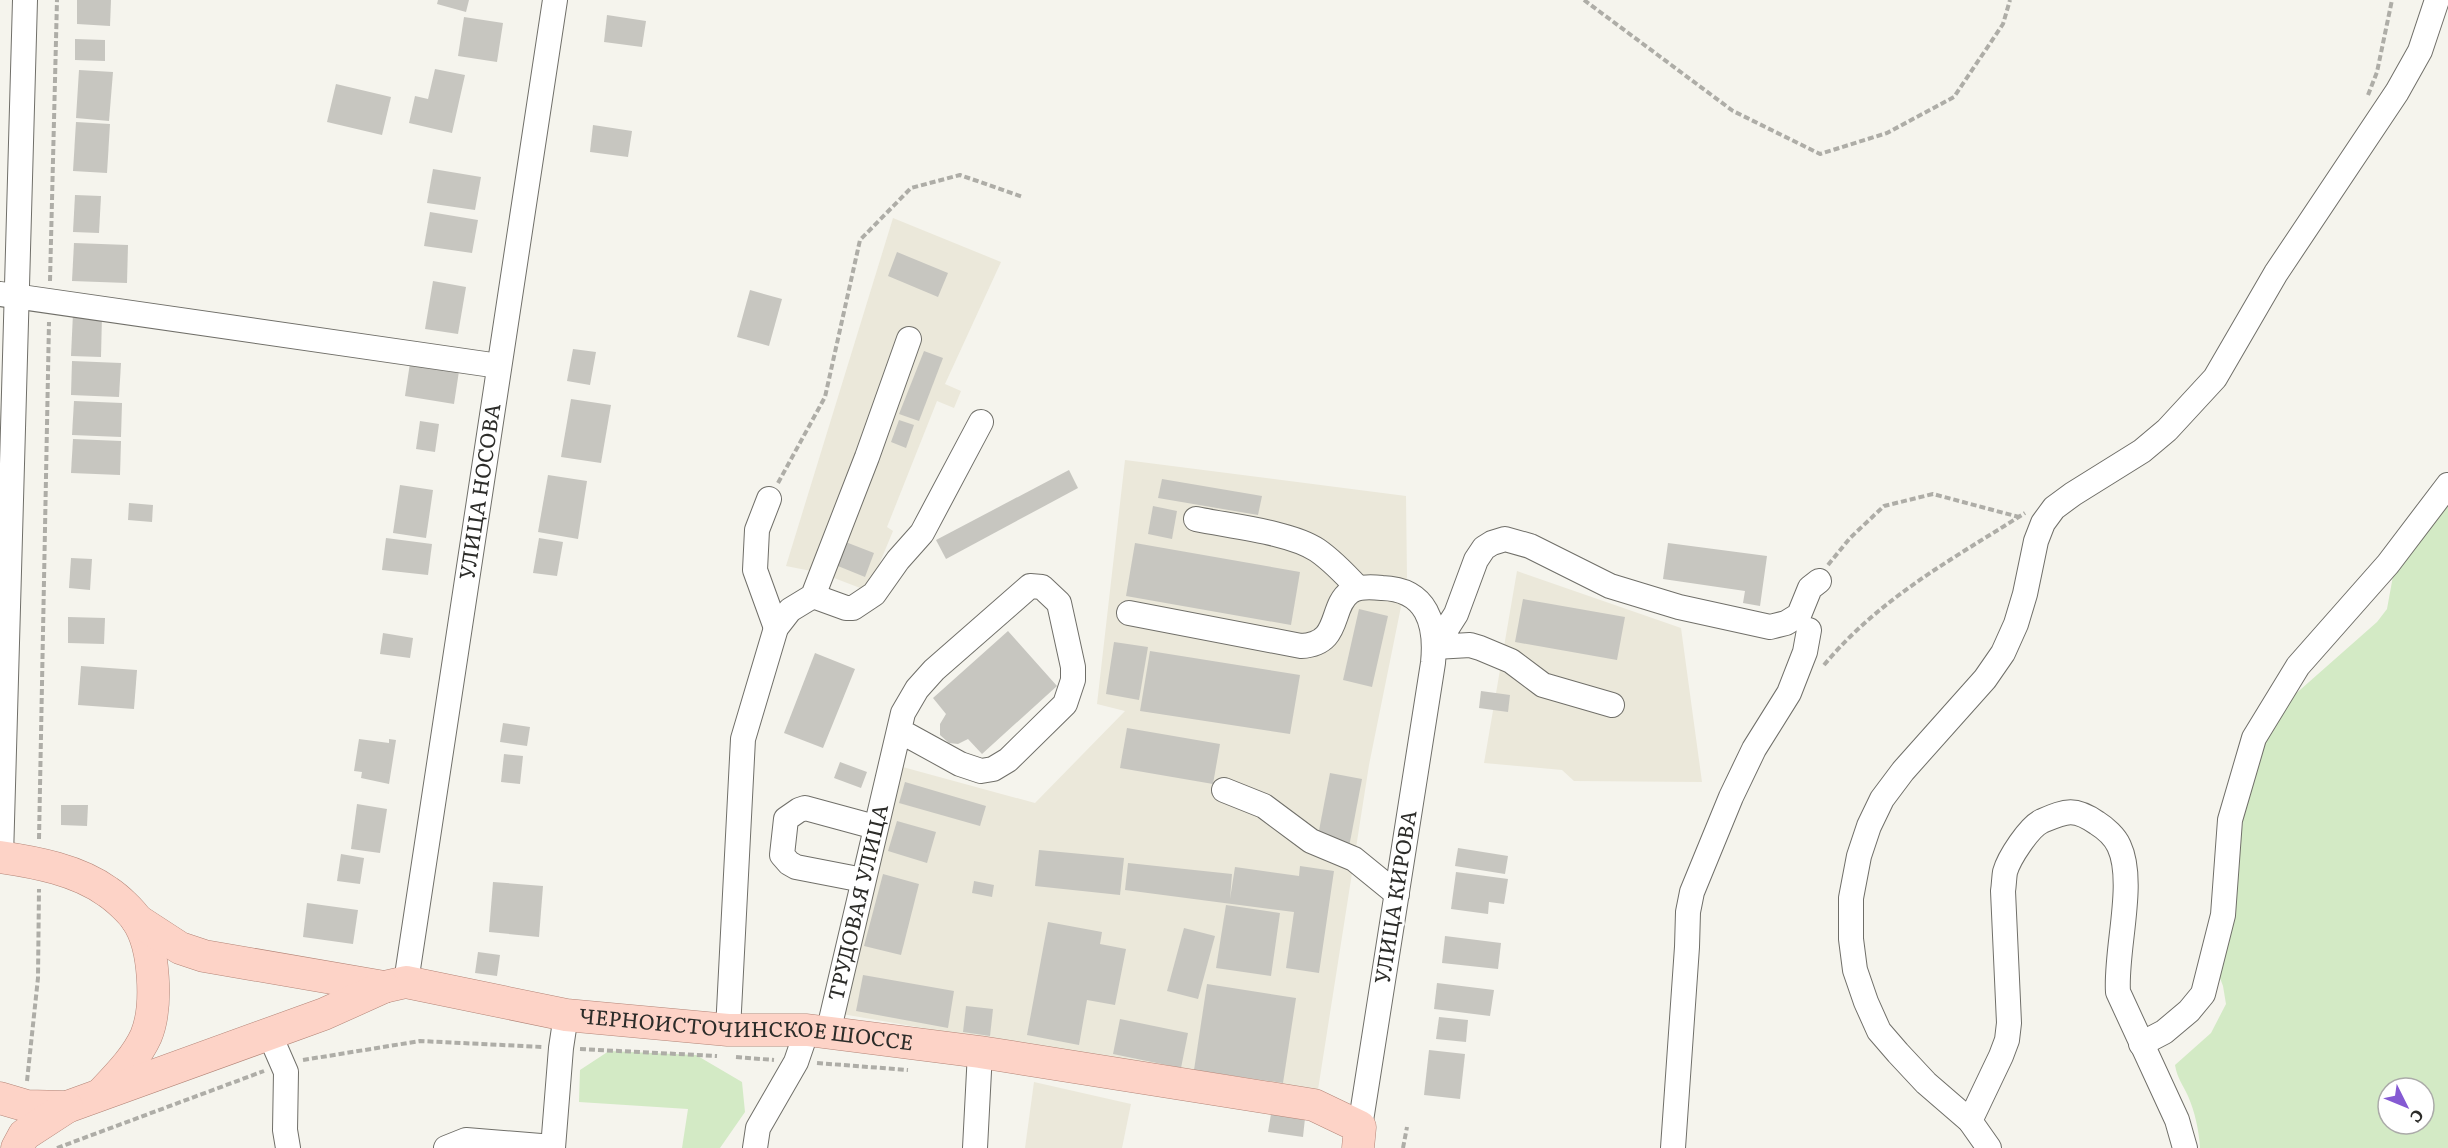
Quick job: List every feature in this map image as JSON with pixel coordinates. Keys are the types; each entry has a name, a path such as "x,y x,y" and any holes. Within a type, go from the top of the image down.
{"main road":[{"name":"ЧЕРНОИСТОЧИНСКОЕ ШОССЕ","path":"1,857 80,876 108,892 138,920 180,948 204,956 395,985 566,1015 728,1030 818,1032 980,1052 1314,1105 1359,1137"},
{"path":"101,1094 134,1057 146,1035 152,1014 154,993 152,968 138,920"},
{"path":"17,1148 24,1135 67,1107 163,1074 395,985"},
{"path":"14,1102 67,1107"}],"street":[{"path":"1,857 9,294 25,0"},
{"name":"УЛИЦА НОСОВА","path":"395,985 500,366 555,0"},
{"path":"1989,1148 1970,1121 1926,1083 1879,1031 1866,1002 1855,970 1851,939 1851,898 1859,856 1869,826 1882,799 1903,771 1985,679 2003,653 2016,624 2036,542 2036,517 2054,508 2142,451 2167,430 2215,378 2276,273 2397,92 2420,51 2437,0"},
{"path":"9,294 500,366"},
{"path":"728,1030 743,739 776,628 790,610 813,596 867,457 909,339"},
{"path":"813,596 846,608 853,608 874,594 898,560 922,533 981,422"},
{"path":"2142,1044 2173,1025 2203,994 2223,915 2230,820 2254,738 2298,666 2388,564 2448,485"},
{"path":"769,500 757,530 755,570 776,628"},
{"path":"1196,519 1300,542 1316,549 1358,588"},
{"path":"1435,646 1456,614 1480,554 1492,543 1505,539 1530,546 1610,586 1679,606 1770,627 1786,623 1799,615 1810,588 1819,581"},
{"name":"ТРУДОВАЯ УЛИЦА","path":"754,1148 758,1128 796,1062 818,1032 863,880 903,713 917,689 934,670 1030,586 1042,587 1059,603 1073,667 1070,690 1065,704 1008,759 993,769 981,771 960,764 900,731"},
{"path":"1129,613 1301,646 1322,640 1329,632 1344,598 1351,591 1358,588 1398,588 1412,594 1425,608 1435,646"},
{"path":"1673,1148 1688,947 1688,912 1692,892 1731,797 1754,749 1789,693 1800,670 1809,630"},
{"path":"1435,646 1470,645 1480,648 1511,661 1542,685 1612,705"},
{"name":"УЛИЦА КИРОВА","path":"1359,1137 1435,646"},
{"path":"1224,790 1264,806 1311,841 1354,859 1397,894"},
{"path":"863,880 796,867 789,863 782,855 786,819 805,808 875,827"},
{"path":"1970,1121 2007,1040 2003,891 2005,872 2011,858 2038,822 2068,811 2086,815 2100,825 2118,844 2125,881 2117,975 2118,992 2176,1120 2185,1148"},
{"path":"446,1148 466,1140 553,1147 566,1015"},
{"path":"269,1034 286,1072 285,1130 288,1148"},
{"path":"975,1148 980,1052"}],"path":[{"path":"14,1102 27,1078 38,978 57,0"},
{"path":"1584,0 1733,111 1820,154 1887,134 1954,97 2003,24 2010,0"},
{"path":"2366,101 2377,72 2392,0"},
{"path":"769,500 825,397 860,240 911,188 960,175 1023,197"},
{"path":"1819,581 1829,563 1884,506 1933,495 2019,517 2036,517"},
{"path":"1820,669 1867,619 1896,596 2019,517 2036,517"},
{"path":"57,1148 282,1064 420,1041 910,1070"},
{"path":"1403,1148 1407,1127"}],"shaded area":[{"path":"893,218 1001,262 945,384 961,391 954,408 937,401 887,527 893,531 868,591 821,573 786,566"},
{"path":"1125,460 1406,496 1407,577 1369,765 1317,1096 842,1014 899,766 1035,803 1125,711 1097,704"},
{"path":"1517,571 1681,628 1702,782 1574,781 1562,770 1484,763"},
{"path":"1034,1082 1131,1104 1122,1148 1025,1148"}],"green space":[{"path":"2448,501 2448,1148 2200,1148 2193,1108 2175,1065 2211,1033 2226,1004 2217,970 2236,881 2243,820 2262,747 2292,697 2377,622 2387,609 2393,576"},
{"path":"609,1051 696,1055 742,1082 745,1112 720,1148 682,1148 688,1109 579,1102 580,1070"}],"building":[{"path":"77,0 111,0 110,26 77,24"},
{"path":"438,0 469,0 466,12 437,4"},
{"path":"607,15 646,21 642,47 604,42"},
{"path":"464,17 503,23 497,62 458,56"},
{"path":"75,39 105,40 105,61 75,60"},
{"path":"435,69 465,75 452,133 409,123 415,96 428,99"},
{"path":"79,70 113,72 109,121 76,118"},
{"path":"336,84 391,97 382,135 327,122"},
{"path":"76,122 110,124 107,173 73,171"},
{"path":"593,125 632,131 628,157 590,152"},
{"path":"433,169 481,177 475,210 427,203"},
{"path":"75,195 101,196 99,233 73,232"},
{"path":"430,212 478,220 472,253 424,246"},
{"path":"74,243 128,245 127,283 72,281"},
{"path":"897,252 948,273 938,297 888,276"},
{"path":"433,281 466,287 458,334 425,329"},
{"path":"750,290 782,299 769,346 737,337"},
{"path":"73,313 102,314 101,357 71,356"},
{"path":"573,349 596,352 590,385 567,381"},
{"path":"924,351 943,358 919,421 899,414"},
{"path":"72,361 121,363 119,397 71,395"},
{"path":"410,363 459,371 454,404 405,396"},
{"path":"571,399 611,405 601,463 561,457"},
{"path":"74,401 122,403 121,437 72,435"},
{"path":"899,420 914,425 906,448 891,442"},
{"path":"420,421 439,424 435,452 416,449"},
{"path":"73,439 121,441 120,475 71,473"},
{"path":"1069,470 1078,488 946,559 936,540"},
{"path":"548,475 587,481 578,539 538,532"},
{"path":"1162,479 1262,496 1258,515 1158,498"},
{"path":"400,485 433,490 426,538 393,533"},
{"path":"129,503 153,505 152,522 128,520"},
{"path":"1153,506 1177,511 1172,539 1148,534"},
{"path":"386,538 432,544 428,575 382,570"},
{"path":"539,538 563,542 557,576 533,573"},
{"path":"843,541 874,553 865,577 833,564"},
{"path":"1135,543 1300,572 1291,625 1126,596"},
{"path":"1668,543 1767,556 1760,606 1743,603 1745,591 1663,579"},
{"path":"71,558 92,559 90,590 69,588"},
{"path":"1523,599 1625,617 1617,660 1515,642"},
{"path":"1359,609 1388,616 1372,687 1343,680"},
{"path":"68,617 105,618 104,644 68,643"},
{"path":"1008,631 1057,686 982,754 968,739 958,744 949,743 940,735 940,724 946,714 933,698"},
{"path":"383,633 413,638 410,658 380,654"},
{"path":"1114,642 1148,647 1139,700 1106,694"},
{"path":"1150,651 1300,675 1290,734 1140,711"},
{"path":"815,653 855,669 823,748 784,733"},
{"path":"81,666 137,670 134,709 78,705"},
{"path":"1481,691 1510,695 1508,712 1479,708"},
{"path":"503,723 530,727 527,746 500,742"},
{"path":"1127,728 1220,744 1213,784 1120,768"},
{"path":"359,739 389,743 389,739 396,740 389,784 361,778 362,772 354,771"},
{"path":"504,754 523,756 520,784 501,782"},
{"path":"840,762 867,772 861,788 834,778"},
{"path":"1330,773 1362,779 1349,847 1317,841"},
{"path":"905,782 986,806 980,826 899,803"},
{"path":"357,804 387,809 380,853 351,849"},
{"path":"61,805 88,805 87,826 61,825"},
{"path":"897,821 936,832 927,863 888,851"},
{"path":"1458,848 1508,856 1505,874 1455,866"},
{"path":"1039,850 1124,858 1120,895 1035,886"},
{"path":"341,854 364,858 360,884 337,881"},
{"path":"1128,863 1232,874 1230,899 1235,867 1299,876 1300,866 1334,871 1319,973 1286,968 1294,912 1125,890"},
{"path":"1456,872 1508,879 1504,904 1489,902 1488,914 1451,909"},
{"path":"883,874 919,884 901,955 864,946"},
{"path":"974,881 994,885 992,897 972,893"},
{"path":"493,882 543,886 539,937 489,932"},
{"path":"307,903 358,910 353,944 303,937"},
{"path":"1226,905 1280,913 1271,976 1216,968"},
{"path":"1048,922 1102,932 1100,944 1126,949 1115,1005 1087,1000 1079,1045 1027,1035"},
{"path":"1184,928 1215,936 1198,999 1167,991"},
{"path":"1445,936 1501,943 1498,969 1442,963"},
{"path":"478,952 500,955 497,976 475,973"},
{"path":"863,975 954,991 948,1028 856,1011"},
{"path":"1437,983 1494,990 1490,1016 1434,1009"},
{"path":"1207,984 1296,998 1283,1083 1194,1070"},
{"path":"966,1006 993,1009 990,1036 963,1032"},
{"path":"1439,1017 1468,1020 1466,1042 1436,1039"},
{"path":"1120,1019 1188,1033 1181,1068 1113,1054"},
{"path":"1429,1050 1465,1054 1460,1099 1424,1095"},
{"path":"1271,1114 1305,1118 1303,1137 1268,1132"}]}
